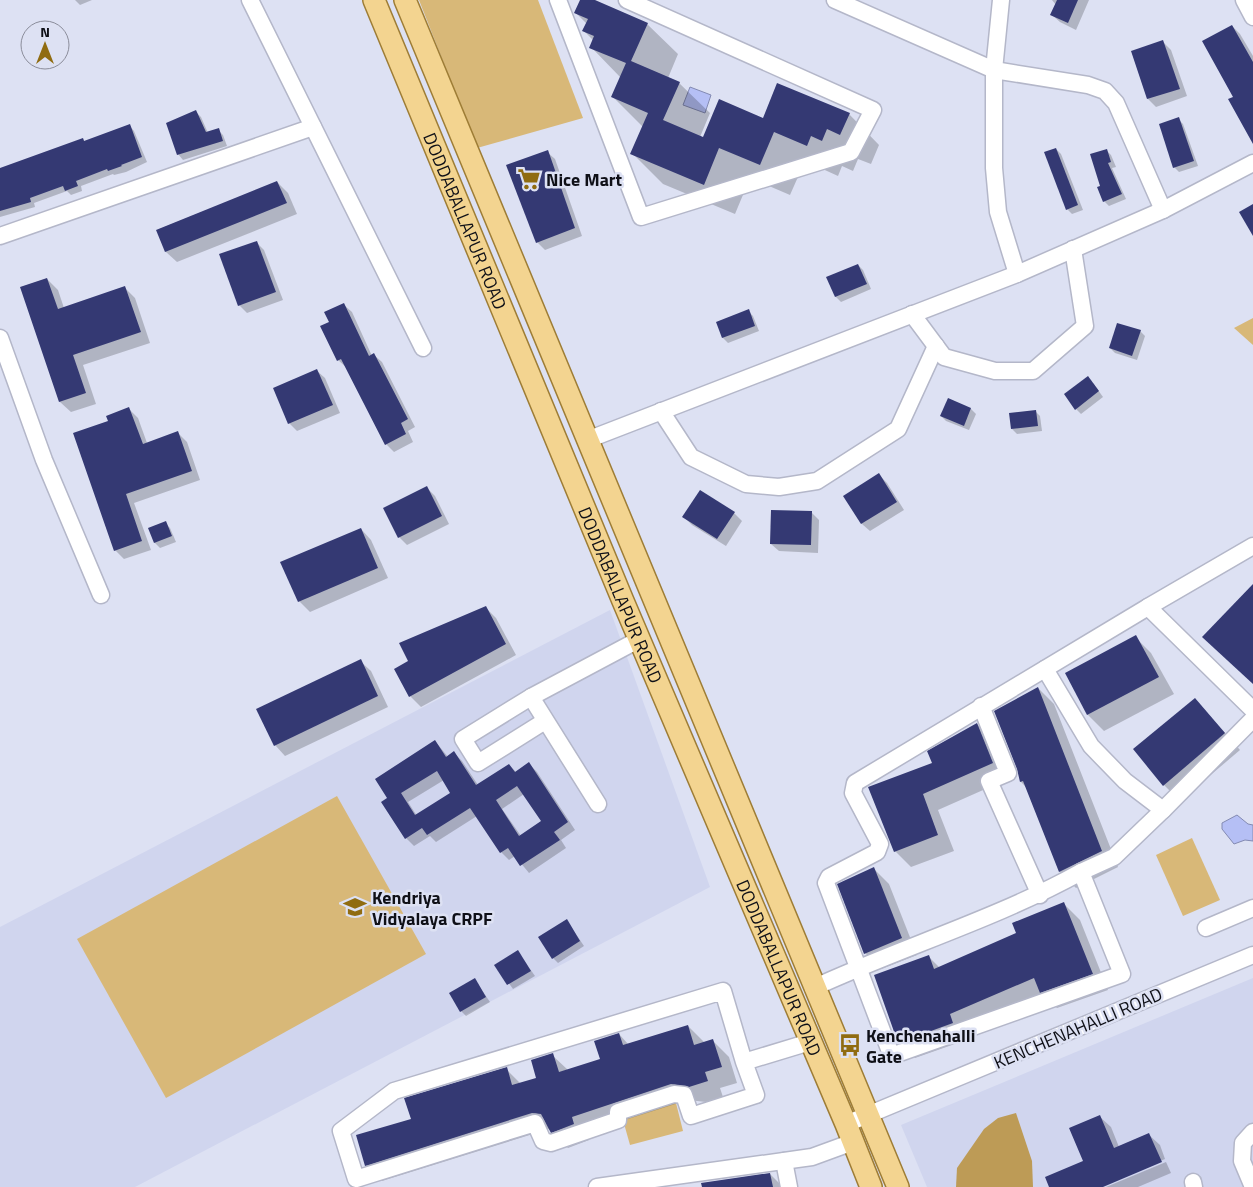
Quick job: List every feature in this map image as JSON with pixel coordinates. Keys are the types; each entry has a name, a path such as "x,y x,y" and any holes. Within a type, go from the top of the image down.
{"main road":[{"name":"DODDABALLAPUR ROAD","path":"374,0 871,1187"},
{"name":"DODDABALLAPUR ROAD","path":"405,0 813,988 898,1187"}],"street":[{"path":"250,0 423,348"},
{"path":"558,0 641,217 851,152 873,110 627,0"},
{"path":"835,0 994,70 1088,85 1105,91 1116,102 1163,210"},
{"path":"1001,0 994,70 994,168 998,212 1016,274"},
{"path":"1244,0 1253,17"},
{"path":"0,236 313,127"},
{"path":"586,440 1016,274 1163,210 1253,163"},
{"path":"912,314 944,357 995,371 1033,371 1086,326 1073,250"},
{"path":"0,338 44,460 101,595"},
{"path":"661,411 691,457 746,484 779,487 817,481 898,430 936,346"},
{"path":"1081,872 1122,974 894,1055 889,1049 826,883 829,877 877,852 880,844 853,793 855,784 981,706 1253,546"},
{"path":"1148,607 1253,710"},
{"path":"545,720 478,762 463,739 530,697 640,639"},
{"path":"1044,670 1091,746 1125,781 1163,810"},
{"path":"530,697 598,804"},
{"path":"981,706 1008,773 989,782 1040,895"},
{"path":"813,988 859,967 1040,895 1081,872 1114,857 1253,718"},
{"path":"1206,928 1253,908"},
{"name":"KENCHENAHALLI ROAD","path":"597,1187 812,1157 850,1133 868,1116 1253,955"},
{"path":"723,991 744,1062 756,1095 691,1116 684,1095 674,1094 618,1112 618,1120 551,1143 543,1140 535,1123 356,1180 341,1131 394,1092 723,991"},
{"path":"744,1062 810,1042"},
{"path":"1253,1132 1243,1143 1242,1160 1253,1187"},
{"path":"784,1161 789,1187"}],"shaded area":[{"path":"419,0 538,0 583,118 477,148"},
{"path":"1253,318 1253,345 1234,328"},
{"name":"Kendriya Vidyalaya CRPF","path":"610,610 710,887 135,1187 0,1187 0,927"},
{"path":"337,796 426,954 166,1098 77,939"},
{"path":"1192,838 1220,900 1183,916 1156,855"},
{"path":"1253,978 1253,1187 927,1187 901,1125"},
{"path":"675,1099 683,1131 630,1145 621,1113"},
{"path":"1016,1113 1032,1161 1033,1187 956,1187 957,1168 984,1129 998,1118"}],"water":[{"path":"690,87 711,95 705,113 683,105"},
{"path":"1237,815 1248,824 1253,825 1253,841 1245,840 1234,844 1222,829 1222,823"}],"building":[{"path":"580,0 595,0 648,23 631,61 680,82 663,120 703,137 719,99 763,118 777,83 850,113 840,135 827,129 822,141 811,136 807,146 774,132 760,165 719,148 704,185 630,154 648,113 611,97 626,63 589,48 594,36 582,31 588,19 574,13"},
{"path":"1057,0 1078,0 1068,23 1050,15"},
{"path":"1232,25 1253,62 1253,144 1228,99 1233,97 1202,41"},
{"path":"1163,40 1180,89 1147,99 1131,51"},
{"path":"196,110 206,132 219,128 223,141 177,155 166,123"},
{"path":"1179,117 1194,161 1173,168 1159,124"},
{"path":"130,124 142,157 122,166 108,171 107,169 76,181 78,186 65,191 63,186 30,198 31,202 0,211 0,168 83,138 84,141"},
{"path":"1056,148 1078,205 1066,210 1044,152"},
{"path":"1107,149 1111,162 1108,163 1122,194 1103,202 1097,187 1100,186 1090,154"},
{"path":"548,150 575,228 536,243 506,165"},
{"path":"277,181 287,203 165,252 156,230"},
{"path":"1253,204 1253,236 1239,212"},
{"path":"257,241 276,292 238,306 219,254"},
{"path":"858,264 867,284 835,297 826,277"},
{"path":"47,278 58,309 125,286 141,332 73,355 86,393 59,402 20,287"},
{"path":"344,303 369,356 374,353 408,419 401,423 406,434 385,445 341,359 337,361 320,326 329,322 324,312"},
{"path":"749,309 755,326 722,338 716,322"},
{"path":"1117,323 1141,330 1132,356 1109,348"},
{"path":"317,369 333,405 288,424 273,388"},
{"path":"1088,376 1099,391 1075,410 1064,394"},
{"path":"948,398 971,408 964,426 940,416"},
{"path":"129,407 143,444 178,431 192,471 126,494 142,541 114,551 73,433 108,421 106,416"},
{"path":"1036,410 1038,426 1011,429 1009,413"},
{"path":"879,473 897,502 861,524 843,496"},
{"path":"427,486 442,516 398,538 383,508"},
{"path":"700,490 735,512 717,539 682,517"},
{"path":"771,510 812,511 811,545 770,544"},
{"path":"166,521 172,536 154,543 148,528"},
{"path":"361,528 378,568 298,602 280,562"},
{"path":"1253,584 1253,684 1202,637"},
{"path":"486,606 506,644 409,697 394,669 408,661 399,643"},
{"path":"1136,635 1159,677 1087,715 1065,673"},
{"path":"361,659 378,696 274,746 256,709"},
{"path":"1038,687 1102,851 1059,872 1023,781 1020,782 1017,769 994,711"},
{"path":"1195,698 1225,733 1163,786 1133,749"},
{"path":"977,723 993,763 923,794 938,835 894,852 868,787 932,763 927,751"},
{"path":"435,740 446,757 454,751 476,785 509,764 515,772 529,762 568,822 554,832 560,840 520,866 508,848 500,853 470,808 427,835 422,828 405,839 381,802 387,798 375,779","holes":["437,771 450,793 415,815 401,793","517,786 541,821 519,836 496,800"]},
{"path":"874,867 902,938 864,954 837,884"},
{"path":"1064,902 1093,974 1040,993 1034,978 950,1014 953,1023 898,1043 874,975 929,955 934,969 1016,933 1012,923"},
{"path":"567,919 580,941 552,959 538,937"},
{"path":"518,950 531,971 507,985 494,965"},
{"path":"475,978 486,997 460,1012 449,993"},
{"path":"688,1025 694,1045 713,1039 722,1067 705,1072 708,1081 689,1087 671,1084 572,1117 574,1124 551,1133 541,1114 532,1113 365,1166 356,1135 411,1119 404,1098 507,1067 512,1085 536,1078 531,1060 553,1053 559,1072 600,1059 594,1041 619,1033 623,1045"},
{"path":"1100,1115 1114,1148 1149,1133 1162,1162 1103,1187 1049,1187 1045,1177 1083,1161 1069,1128"},
{"path":"770,1173 773,1187 702,1187 701,1183"}],"place":[{"name":"Nice Mart","path":"529,179"},
{"name":"Kendriya Vidyalaya CRPF","path":"355,907"},
{"name":"Kenchenahalli Gate","path":"850,1045"}]}
